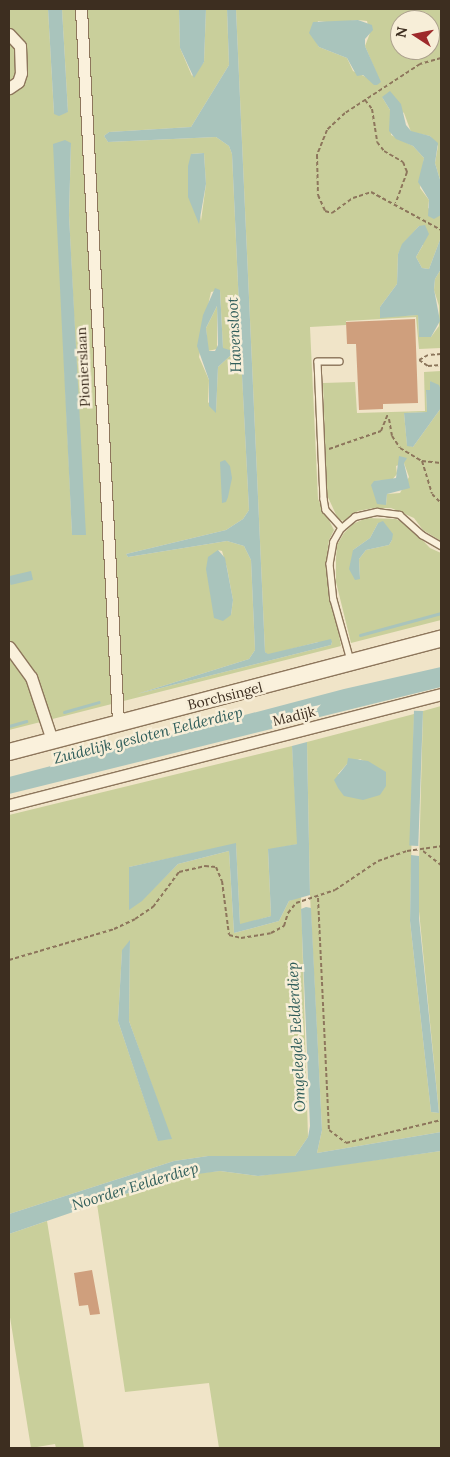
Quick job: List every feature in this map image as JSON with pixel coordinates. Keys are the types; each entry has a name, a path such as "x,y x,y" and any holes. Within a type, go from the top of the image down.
{"main road":[{"name":"Borchsingel","path":"9,752 441,639"}],"street":[{"name":"Pionierslaan","path":"81,9 118,723"},
{"path":"9,34 20,46 21,73 18,82 9,88"},
{"path":"9,647 31,676 52,740"},
{"name":"Madijk","path":"9,805 441,694"}],"lane":[{"path":"340,362 318,362 326,510 342,528"},
{"path":"352,663 334,600 330,564 334,542 342,528 356,517 370,514 400,515 422,535 441,546"}],"path":[{"path":"441,58 420,64 345,113 320,141 317,155 318,195 325,211 332,213 361,194 371,192 396,203 441,230"},
{"path":"364,99 372,109 377,142 384,151 402,162 407,172 396,203"},
{"path":"441,354 428,354 420,360 428,366 441,365"},
{"path":"322,449 334,449 381,431 388,414 395,443 422,461 441,463"},
{"path":"422,461 432,494 441,504"},
{"path":"9,960 114,929 153,907 179,872 205,866 216,867 222,881 229,935 241,938 271,933 284,926 288,913 296,903 318,898 378,861 407,852 423,851 441,846"},
{"path":"423,851 441,865"},
{"path":"318,898 329,1130 346,1143 441,1120"}],"green space":[{"path":"9,9 48,9 54,114 68,112 62,9 179,9 180,48 192,76 204,62 206,9 227,9 229,65 191,127 109,132 104,136 108,142 216,137 229,146 232,154 241,349 233,351 223,349 220,290 211,292 199,357 209,380 208,402 216,412 218,367 231,355 241,355 249,510 243,519 226,530 126,554 128,557 227,541 244,546 251,560 255,650 249,659 137,694 331,645 332,642 318,642 268,655 265,652 236,9 441,9 441,183 435,163 438,146 430,136 411,132 404,113 382,97 390,110 391,135 413,146 424,158 420,188 429,200 428,208 441,215 441,237 429,269 422,268 416,257 423,245 419,226 403,244 398,254 397,284 380,307 380,317 418,315 419,337 431,337 439,326 439,306 434,290 435,279 441,269 441,348 419,349 416,317 346,321 346,325 310,327 318,499 334,530 329,540 326,562 341,646 9,730","holes":["358,20 367,21 370,33 365,46 378,77 368,78 353,71 347,58 319,47 313,36 318,21 334,23","71,143 69,215 85,535 72,534 55,160","204,153 206,184 201,221 191,154","218,550 222,551 227,568 233,600 231,615"]},
{"path":"217,306 217,349 208,351 206,328"},
{"path":"441,371 441,390 430,381 430,390 426,390 427,412 404,413 407,445 413,447 441,408 441,541 423,530 414,518 391,508 374,508 358,511 344,521 338,519 327,495 323,383 355,382 357,413 425,411 424,372","holes":["404,463 409,477 400,493 387,494 386,505 374,481 392,480 397,474 396,466"]},
{"path":"366,518 396,519 408,525 430,548 441,553 441,620 351,643 336,582 336,558 337,545 344,533 353,524","holes":["378,523 392,540 389,545 366,550 359,559 360,579 353,550 370,538"]},
{"path":"441,706 441,1132 317,1153 322,1130 310,895 307,742 414,714 410,921 431,1112 439,1113 418,901 423,711","holes":["360,759 385,772 386,786 338,774 347,764"]},
{"path":"292,746 298,844 268,850 271,916 240,925 236,844 129,867 154,888 178,864 229,851 234,933 279,921 289,901 301,896 308,1137 295,1156 208,1156 174,1161 9,1214 9,815","holes":["130,941 129,1021 171,1139 158,1140 118,1021 122,951"]},
{"path":"441,1151 441,1448 219,1448 209,1383 125,1392 97,1204 175,1177 198,1173 220,1171 258,1176"},
{"path":"47,1221 84,1448 56,1448 55,1444 31,1448 9,1311 9,1234"}],"water":[{"path":"48,9 62,9 68,112 59,116 54,114"},
{"path":"179,9 206,9 204,62 194,78 180,48"},
{"path":"227,9 236,9 265,652 268,654 331,639 332,642 331,645 137,694 249,659 255,650 251,560 244,546 227,541 128,557 126,554 226,530 243,519 249,510 241,356 231,355 218,367 216,413 209,406 209,380 197,346 203,315 215,288 220,290 223,348 233,351 241,349 232,154 229,146 216,137 108,142 104,136 109,132 191,127 229,65","holes":["217,306 218,345 215,351 209,351 206,328"]},
{"path":"358,20 372,25 373,30 365,39 365,46 381,82 377,85 374,85 363,75 357,76 347,58 319,47 309,33 313,22"},
{"path":"390,91 401,104 406,125 411,131 430,136 438,143 435,163 441,183 441,215 434,219 428,216 429,200 418,182 424,158 413,146 396,139 389,131 390,110 382,97"},
{"path":"65,140 71,143 69,215 86,535 72,535 53,144"},
{"path":"204,153 206,184 199,224 188,197 188,166 191,154"},
{"path":"425,225 429,234 416,257 422,268 429,269 441,237 441,269 435,279 434,289 440,321 431,337 419,337 418,315 380,318 380,307 397,284 398,254 402,244 419,226"},
{"path":"430,381 439,385 441,390 441,408 413,447 407,446 404,413 427,412 426,390 430,390"},
{"path":"399,456 407,458 404,463 410,488 387,494 386,505 377,504 371,485 374,481 396,478"},
{"path":"225,460 230,466 232,478 226,502 222,503 220,462"},
{"path":"383,521 393,534 392,540 389,545 366,550 359,559 360,579 355,580 349,569 353,550 370,538 378,523"},
{"path":"218,550 225,558 233,600 231,615 223,621 214,618 206,569 208,557"},
{"path":"31,571 33,580 11,585 9,576"},
{"path":"441,667 441,687 9,794 9,777 344,689"},
{"path":"414,711 423,711 418,846 409,846"},
{"path":"307,742 310,895 289,901 279,921 234,933 229,851 178,864 142,901 129,910 129,867 236,843 240,924 271,916 268,849 297,844 292,746"},
{"path":"348,758 368,761 386,772 386,786 380,795 363,800 344,796 334,780 347,764"},
{"path":"411,855 419,856 419,918 439,1113 431,1112 410,921"},
{"name":"Noorder Eelderdiep","path":"311,908 322,1130 317,1153 441,1132 441,1151 258,1176 220,1171 175,1177 9,1234 9,1214 174,1161 208,1156 295,1156 308,1137 310,1126 301,909"},
{"path":"130,940 129,1021 172,1139 158,1141 118,1021 122,950"}],"building":[{"path":"415,319 418,403 383,404 383,409 359,410 356,344 347,344 346,322"},
{"path":"92,1270 100,1314 90,1315 88,1305 79,1306 74,1273"}],"waterway":[{"path":"360,635 441,613"},
{"path":"64,712 99,702"},
{"path":"9,726 26,721"}],"water label":[{"name":"Havensloot","path":"234,335"},
{"name":"Zuidelijk gesloten Eelderdiep","path":"148,735"},
{"name":"Omgelegde Eelderdiep","path":"296,1037"}]}
